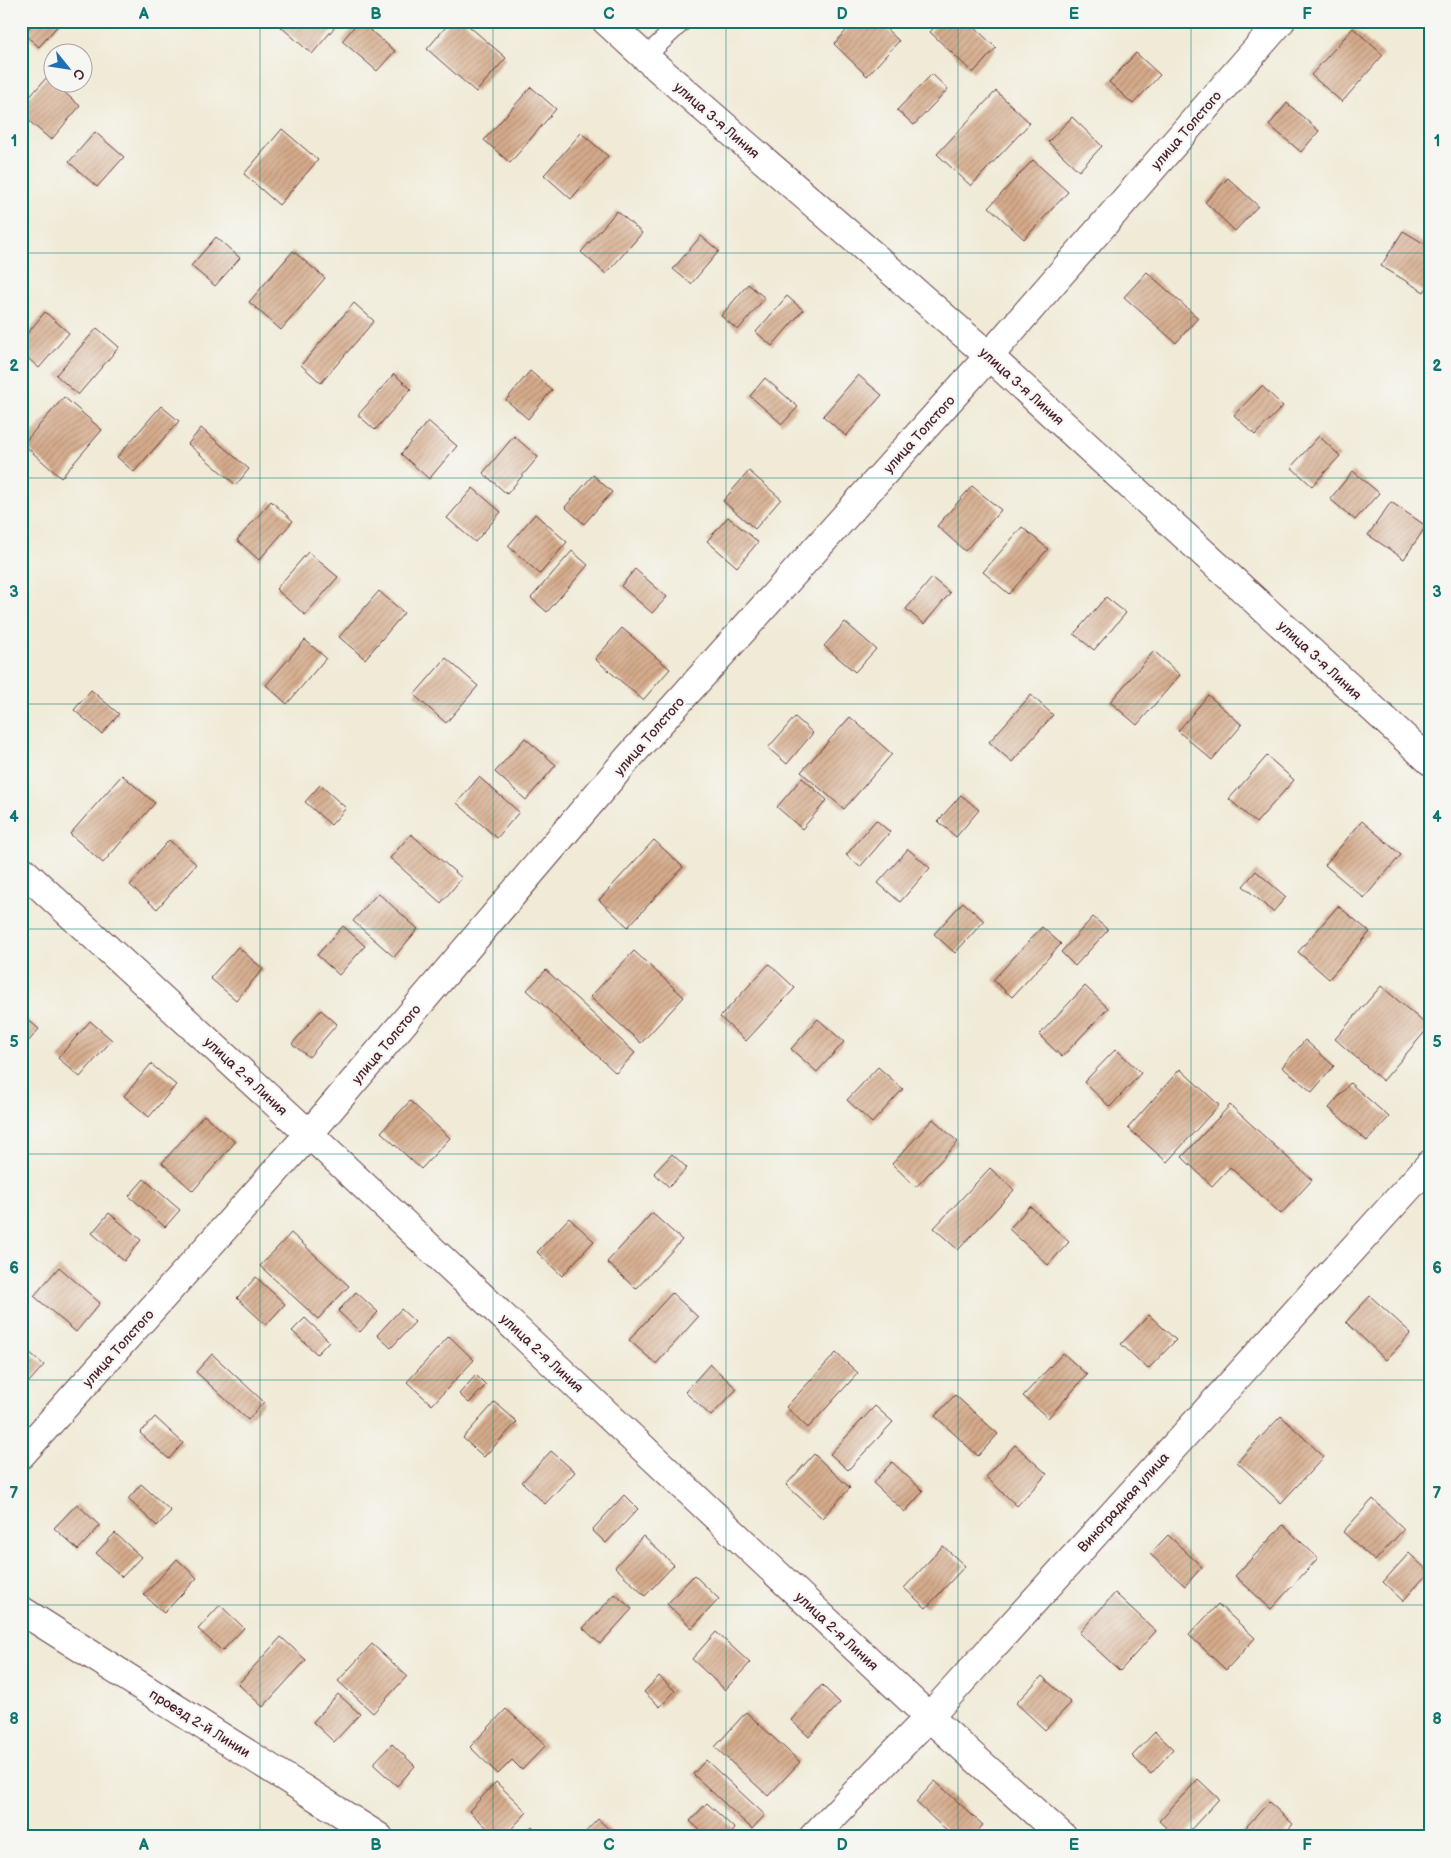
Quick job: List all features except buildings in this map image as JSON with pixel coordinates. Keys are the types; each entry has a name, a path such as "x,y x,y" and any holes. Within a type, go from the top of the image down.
{"street":[{"name":"улица 3-я Линия","path":"606,21 645,58 989,356 1430,761"},
{"name":"улица Толстого","path":"21,1455 309,1134 630,756 989,356 1281,21"},
{"name":"улица 2-я Линия","path":"21,869 309,1134 929,1717 1063,1837"},
{"name":"Виноградная улица","path":"813,1837 929,1717 1430,1164"},
{"name":"проезд 2-й Линии","path":"21,1610 379,1837"}],"lane":[{"path":"645,58 683,21"}]}
